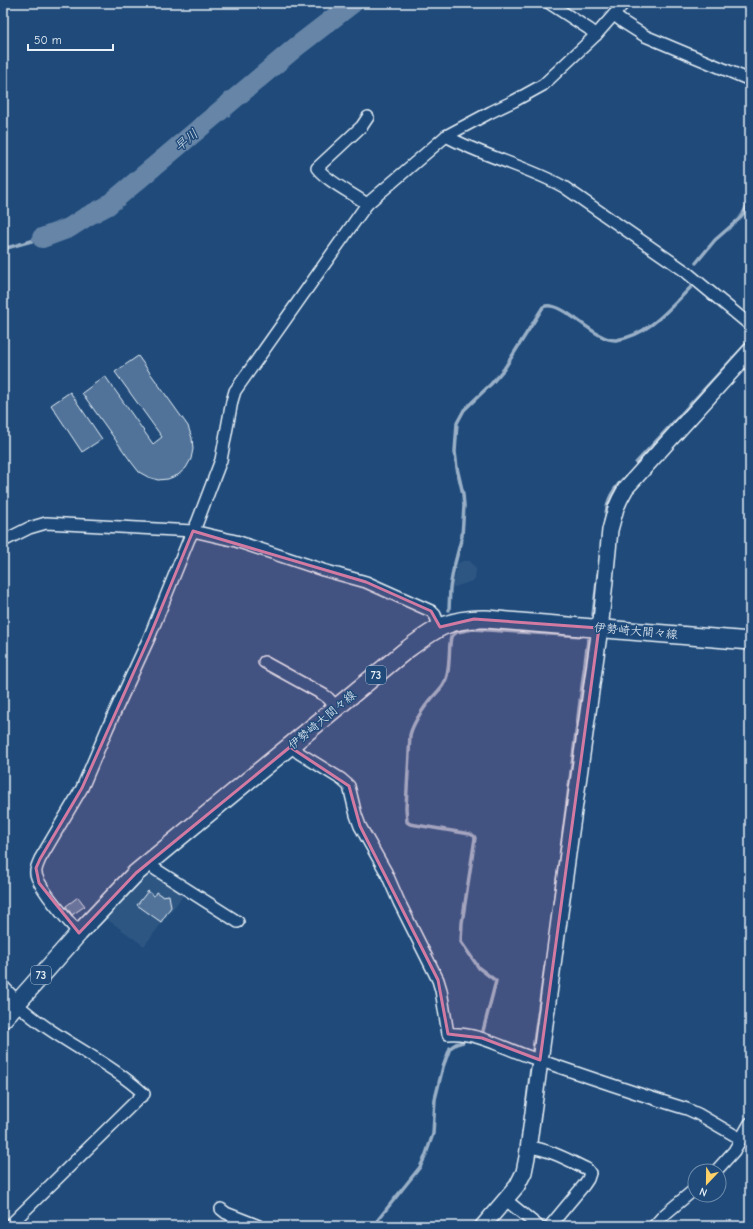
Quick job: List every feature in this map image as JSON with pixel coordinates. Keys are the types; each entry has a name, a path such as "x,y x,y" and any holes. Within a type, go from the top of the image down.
{"main road":[{"name":"伊勢崎大間々線","path":"3,1018 79,932 129,880 405,651 440,627 459,620 474,619 750,641"}],"street":[{"path":"549,3 596,35"},
{"path":"79,932 70,923 39,883 36,875 36,868 82,788 149,638 221,460 235,391 367,204 446,136 543,85 596,35 624,3"},
{"path":"614,15 651,39 750,80"},
{"path":"367,204 320,172 317,168 362,126 368,117"},
{"path":"446,136 504,162 547,178 564,187 685,271 750,325"},
{"path":"483,1226 517,1186 524,1172 599,628 610,530 616,508 626,488 636,476 750,351"},
{"path":"3,541 29,528 46,523 193,530 236,541 323,570 366,582 430,611 435,615 440,627"},
{"path":"264,662 324,695 337,708"},
{"path":"291,746 299,753 341,779 349,786 360,826 386,872 399,902 438,980 448,1034 464,1034 482,1038 540,1060 687,1109 742,1139"},
{"path":"150,862 155,869 238,922"},
{"path":"3,989 24,1011 114,1071 144,1094 9,1226"},
{"path":"724,1163 742,1139 750,1123"},
{"path":"528,1147 548,1151 587,1169 590,1173 584,1185 550,1226"},
{"path":"654,1226 664,1215 687,1196"},
{"path":"506,1200 538,1226"},
{"path":"221,1209 226,1213 259,1226"}],"highlighted area":[{"path":"193,531 366,582 431,611 440,627 474,619 599,628 540,1060 482,1038 448,1034 438,980 360,826 349,786 290,747 136,873 79,933 39,883 36,868 82,788 149,638"}],"shaded area":[{"path":"470,561 476,569 475,580 452,588 458,563"},
{"path":"152,871 186,892 144,946 104,917 142,878"}],"building":[{"path":"138,356 188,426 192,438 193,449 191,459 186,468 178,475 168,479 158,480 139,472 82,393 105,376 153,444 162,437 115,372"},
{"path":"70,392 102,439 82,452 51,405"},
{"path":"148,891 154,896 156,892 162,896 169,895 171,907 161,922 137,905"},
{"path":"78,897 85,906 72,915 66,906"}],"waterway":[{"name":"早川","path":"42,238 69,228 107,206 296,47 353,3"},
{"path":"696,263 715,240 738,220 743,214 750,199"},
{"name":"早川","path":"3,249 42,238"},
{"path":"449,610 450,588 462,536 464,506 455,452 457,423 464,410 504,369 543,307 550,306 559,309 598,334 608,339 616,340 638,333 658,320 691,287"},
{"path":"636,463 750,340"},
{"path":"605,522 610,499 623,479"},
{"path":"593,615 598,574"},
{"path":"483,1031 496,981 479,968 461,942 462,923 475,838 470,834 410,824 407,822 406,808 410,735 419,715 442,687 448,673 451,637 457,632 473,629 582,636"},
{"path":"554,903 588,640"},
{"path":"533,1049 545,967"},
{"path":"373,1226 420,1167 425,1157 433,1134 435,1099 443,1067 450,1048 463,1042"},
{"path":"527,1100 531,1068"},
{"path":"473,1226 480,1219"}]}
